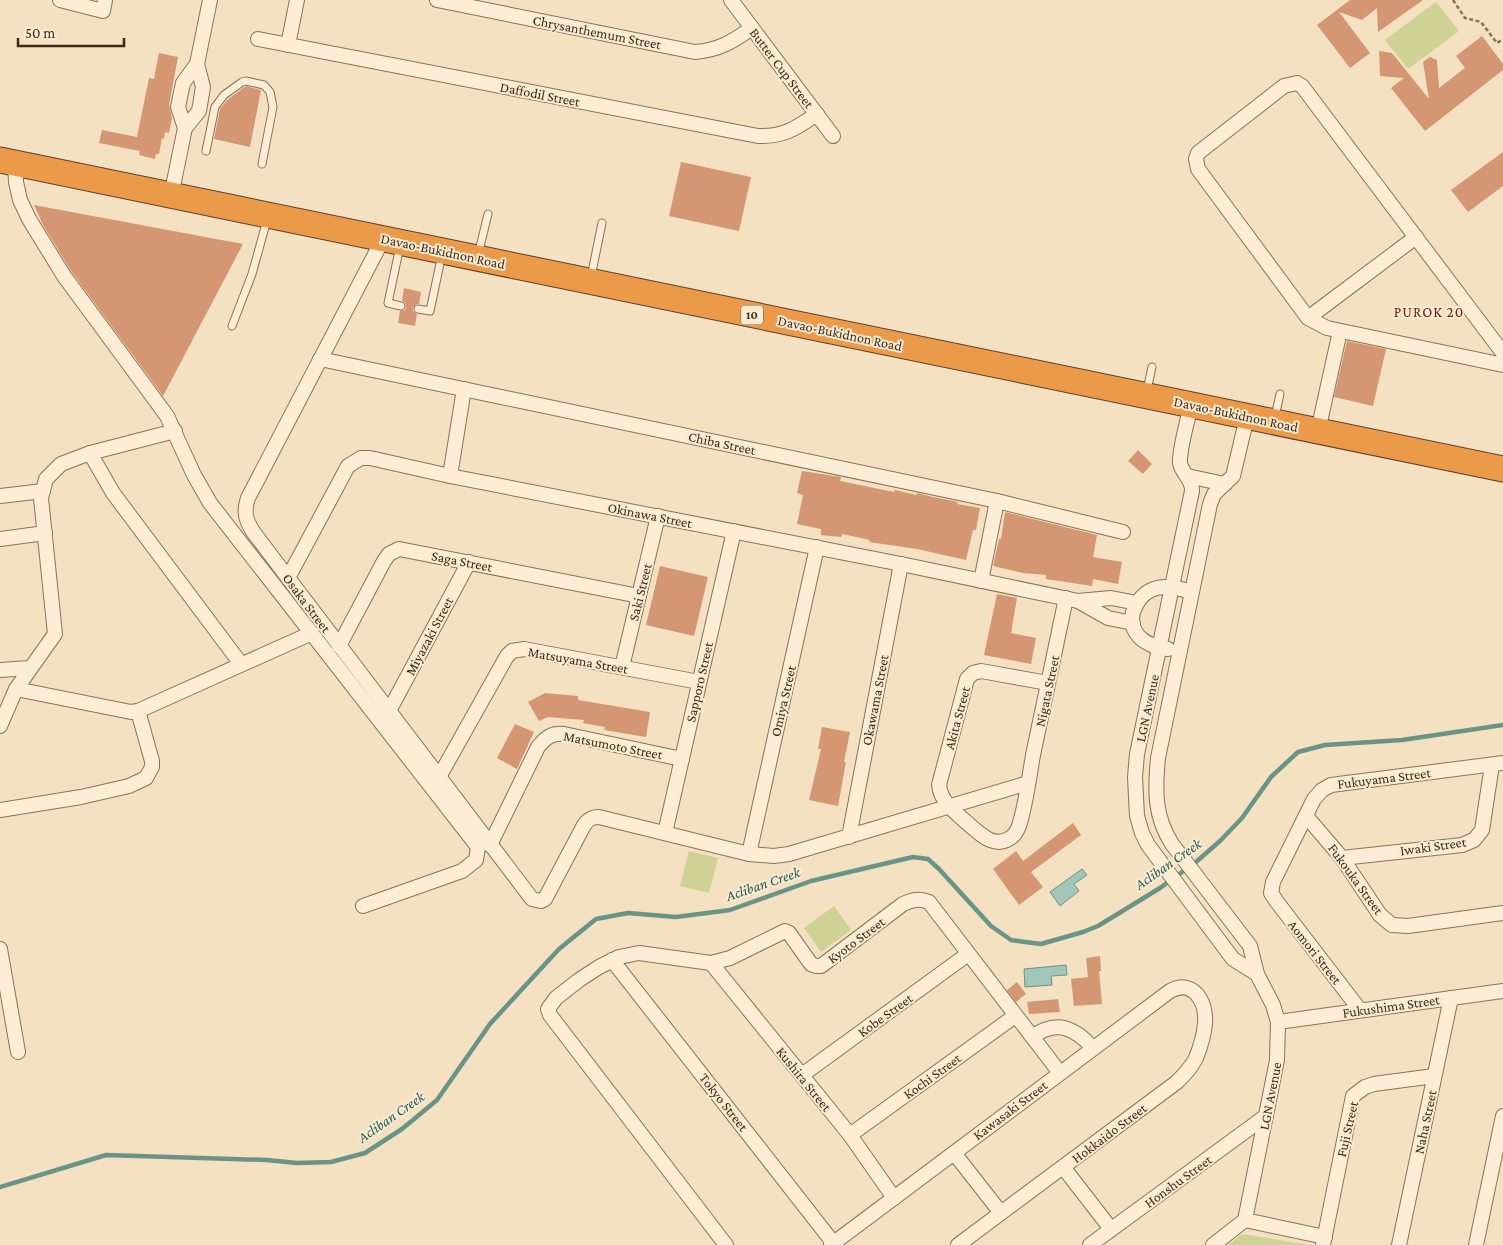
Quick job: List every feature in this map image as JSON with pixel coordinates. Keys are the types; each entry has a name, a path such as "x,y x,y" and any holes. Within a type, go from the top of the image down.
{"highway":[{"name":"Davao-Bukidnon Road","path":"7,162 1503,469"}],"street":[{"path":"60,0 104,5"},
{"path":"185,128 178,107 179,101 183,83 197,64 210,0"},
{"path":"288,45 297,0"},
{"name":"Chrysanthemum Street","path":"437,0 694,52 711,51 724,46 752,28"},
{"name":"Butter Cup Street","path":"731,0 833,136"},
{"name":"Daffodil Street","path":"258,39 758,136 773,137 788,132 817,114"},
{"path":"171,196 185,128 199,111 204,87 197,64"},
{"path":"1503,353 1306,90 1297,83 1284,86 1203,149 1196,158 1196,164 1204,177 1308,318 1327,328 1503,365"},
{"path":"7,162 16,182 20,200 47,250 81,301 156,400 175,431 194,474 210,503 478,847 476,860 462,870 363,906"},
{"path":"1308,318 1416,237"},
{"name":"Osaka Street","path":"391,241 365,272 244,507 247,523 490,845 527,893 536,901 545,899 550,893 583,827 589,820 599,817 664,833"},
{"path":"1318,431 1340,331"},
{"name":"Chiba Street","path":"320,359 997,501 1123,532"},
{"path":"450,476 464,389"},
{"name":"LGN Avenue","path":"1191,405 1180,459 1182,471 1192,484 1192,491 1140,742 1135,777 1137,816 1142,833 1156,857 1224,948 1233,959 1257,974"},
{"name":"LGN Avenue","path":"1245,1220 1277,1060 1278,1022 1273,1006 1257,974 1250,946 1172,844 1162,826 1158,812 1156,778 1160,747 1210,504 1214,494 1233,476 1247,416"},
{"path":"0,726 16,689 55,634 41,498 46,479 60,464 90,452 175,431"},
{"path":"90,452 113,493 241,664"},
{"name":"Okinawa Street","path":"288,578 348,466 361,458 370,458 450,476 1072,599"},
{"path":"1187,476 1225,484"},
{"path":"0,496 43,492"},
{"path":"981,580 997,501"},
{"name":"Saki Street","path":"622,667 658,516"},
{"name":"Sapporo Street","path":"664,833 734,531"},
{"path":"0,539 44,533"},
{"name":"Omiya Street","path":"749,854 817,548"},
{"name":"Saga Street","path":"339,646 384,561 394,551 400,549 639,596"},
{"name":"Miyazaki Street","path":"389,711 469,562"},
{"name":"Okawama Street","path":"849,837 901,564"},
{"path":"1180,651 1151,645 1138,635 1133,623 1137,603 1155,588 1172,587 1192,592"},
{"path":"1072,599 1111,598 1137,603"},
{"path":"1072,599 1108,618 1133,623"},
{"name":"Nigata Street","path":"949,807 987,839 998,843 1004,842 1014,835 1018,827 1028,783 1048,683 1072,599"},
{"path":"16,689 132,712 138,711 312,633"},
{"name":"Matsuyama Street","path":"439,777 504,661 512,651 524,649 699,682"},
{"path":"0,670 30,668"},
{"name":"Akita Street","path":"949,807 943,799 939,785 967,679 973,673 981,671 1048,683"},
{"path":"0,810 81,797 129,786 146,778 152,767 152,761 138,711"},
{"name":"Matsumoto Street","path":"490,845 538,747 549,736 564,734 682,759"},
{"path":"1140,742 1160,747"},
{"name":"Fukuyama Street","path":"1272,893 1273,882 1318,794 1331,785 1497,764"},
{"name":"Iwaki Street","path":"1342,858 1462,844 1474,840 1482,830 1497,764"},
{"path":"664,833 749,854 774,856 789,854 1028,783"},
{"name":"Fukouka Street","path":"1306,816 1342,858 1380,915 1392,925 1408,926 1503,913"},
{"path":"1142,833 1162,826"},
{"name":"Aomori Street","path":"1272,893 1276,902 1360,1010"},
{"name":"Kyoto Street","path":"726,1245 550,1015 548,1009 556,998 612,960 639,954 711,963 730,958 785,930 811,964 822,966 902,904 916,899 929,902 1060,1073"},
{"path":"0,948 18,1052"},
{"name":"Kobe Street","path":"802,1076 968,954"},
{"name":"Tokyo Street","path":"612,960 834,1244"},
{"name":"Kushira Street","path":"711,963 850,1135 894,1198"},
{"name":"Kawasaki Street","path":"834,1244 1170,990 1178,986 1185,986 1193,990"},
{"name":"Hokkaido Street","path":"958,1245 1177,1082 1188,1071 1197,1056 1205,1024 1202,1002 1193,990"},
{"name":"Fukushima Street","path":"1278,1022 1503,991"},
{"name":"Naha Street","path":"1399,1245 1451,998"},
{"name":"Kochi Street","path":"850,1135 1015,1016"},
{"path":"1032,1037 1056,1027 1067,1028 1083,1037 1093,1048"},
{"name":"Fuji Street","path":"1324,1241 1353,1096 1365,1087 1374,1084 1434,1076"},
{"name":"Honshu Street","path":"1090,1245 1266,1116"},
{"path":"1476,1245 1503,1116"},
{"path":"954,1153 1001,1214"},
{"path":"1063,1167 1111,1229"},
{"path":"1213,1245 1245,1220 1324,1241"}],"lane":[{"path":"206,151 215,107 218,102 230,89 242,82 264,84 270,92 273,107 262,164"},
{"path":"477,258 488,214"},
{"path":"232,326 252,274 268,215"},
{"path":"590,282 602,224"},
{"path":"391,241 388,303 401,306"},
{"path":"418,309 430,311 443,251"},
{"path":"1146,396 1152,367"},
{"path":"1274,422 1280,394"}],"path":[{"path":"1453,0 1465,18 1481,22 1497,43 1503,39"}],"green space":[{"path":"1436,2 1459,31 1408,69 1385,40"},
{"path":"689,851 718,858 709,893 680,886"},
{"path":"834,906 851,930 821,952 804,928"},
{"path":"1242,1234 1310,1245 1228,1245"}],"water":[{"path":"1082,869 1087,875 1074,884 1079,891 1060,906 1050,892"},
{"path":"1066,965 1067,975 1051,976 1052,985 1025,987 1024,969"}],"building":[{"path":"1350,0 1423,0 1378,32 1377,8 1362,20 1339,12 1370,53 1350,68 1317,25"},
{"path":"1482,36 1503,64 1503,70 1425,131 1391,88 1404,78 1380,76 1379,51 1392,53 1429,99 1423,62 1430,57 1437,60 1439,88 1465,68 1456,56"},
{"path":"159,53 178,57 169,105 172,118 169,133 165,132 164,139 162,138 159,154 156,154 155,159 139,155 140,151 99,143 102,130 137,137 149,78 154,79"},
{"path":"246,86 261,90 250,147 214,139 220,109 227,100"},
{"path":"1503,152 1503,186 1468,212 1451,190"},
{"path":"681,162 751,177 739,231 669,216"},
{"path":"34,205 243,244 163,396 71,271 43,225"},
{"path":"404,288 421,292 419,304 416,304 413,308 413,311 417,314 415,326 398,323 400,311 405,310 406,307 405,302 402,301"},
{"path":"1347,341 1386,349 1373,406 1334,397"},
{"path":"1138,450 1152,464 1143,474 1128,461"},
{"path":"802,471 841,477 840,481 894,492 895,490 916,495 917,493 980,508 976,530 973,530 966,560 917,549 869,542 870,540 842,534 841,537 821,535 821,529 797,524 803,495 797,493"},
{"path":"1005,512 1097,535 1093,557 1122,562 1118,584 1093,579 1092,586 1046,579 1046,575 1023,573 993,566 999,539 1001,539"},
{"path":"660,566 708,577 694,636 646,625"},
{"path":"997,594 1017,598 1011,633 1036,638 1031,664 984,655"},
{"path":"545,693 578,696 578,700 650,712 646,737 604,730 605,727 583,723 584,720 548,717 539,721 528,702"},
{"path":"515,724 534,732 517,769 497,758"},
{"path":"822,727 850,732 838,806 809,800 821,749 818,749"},
{"path":"1073,823 1081,835 1031,872 1043,887 1019,905 993,869 1016,851 1023,861"},
{"path":"1100,956 1101,971 1099,971 1102,1004 1074,1006 1071,979 1088,977 1086,958"},
{"path":"1017,982 1026,994 1016,1002 1007,990"},
{"path":"1058,999 1060,1012 1029,1014 1027,1002"}],"waterway":[{"name":"Acliban Creek","path":"0,1187 106,1155 267,1160 297,1163 331,1162 365,1153 402,1129 437,1100 490,1024 559,949 596,919 628,913 676,917 730,910 811,881 913,857 928,859 991,926 1011,940 1041,944 1098,926 1160,888 1196,862 1242,818 1271,777 1298,752 1325,745 1402,740 1503,725"}],"district":[{"name":"PUROK 20","path":"1429,312"}]}
